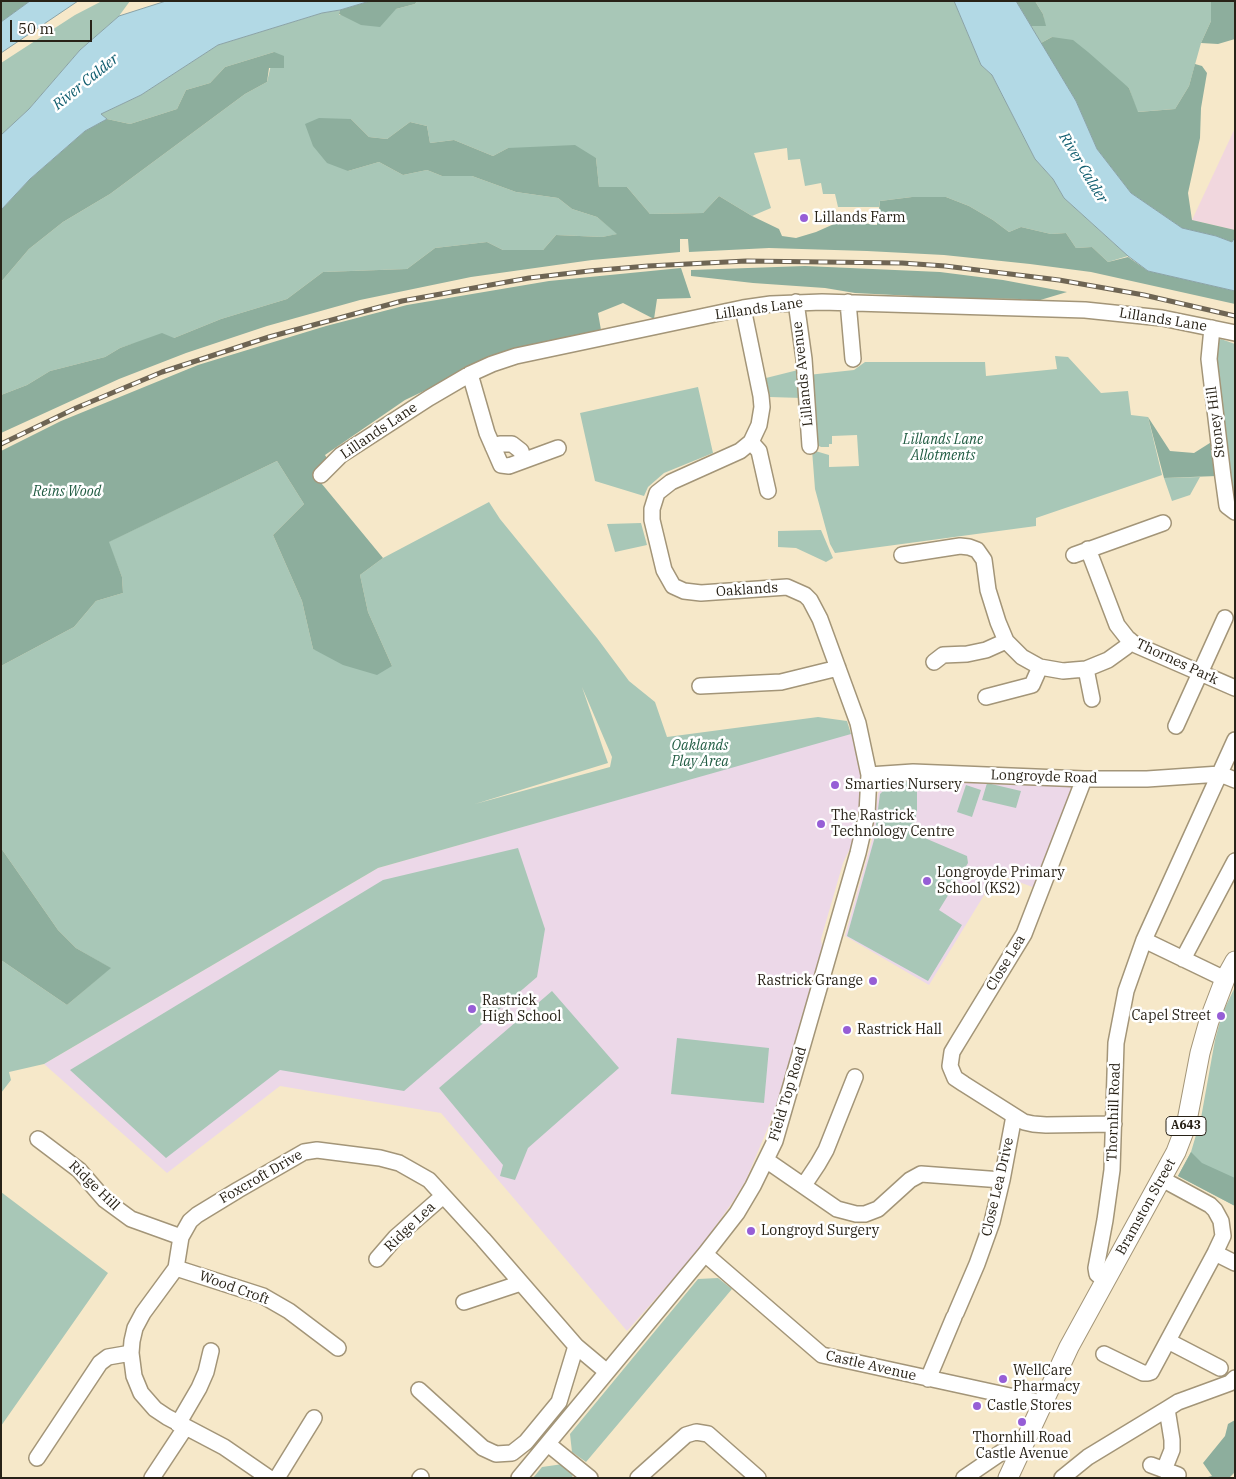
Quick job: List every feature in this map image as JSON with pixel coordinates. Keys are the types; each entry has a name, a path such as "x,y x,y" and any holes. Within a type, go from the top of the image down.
{"main road":[{"name":"Bramston Street","path":"1105,1280 1176,1152 1186,1126 1204,1037 1225,979 1235,961"},
{"name":"A643","path":"1008,1478 1069,1347 1105,1280"}],"street":[{"name":"Lillands Lane","path":"321,475 341,455 429,398 470,374 492,364 516,356 743,308 796,302 848,302 1085,310 1155,317 1235,333"},
{"name":"Lillands Avenue","path":"796,302 804,359 810,446"},
{"path":"848,302 853,359"},
{"path":"743,308 762,407 759,425 751,442 759,450 768,491"},
{"name":"Stoney Hill","path":"1212,328 1209,359 1223,477 1227,506 1235,512"},
{"path":"470,374 487,433 501,465 510,466 558,448"},
{"name":"Oaklands","path":"751,442 740,451 724,459 671,482 657,493 652,508 652,520 664,570 672,586 684,591 701,593 787,587 805,595 816,609 838,668"},
{"name":"Thornes Park","path":"1163,523 1081,552 1117,625 1130,640 1136,645 1235,688"},
{"path":"902,555 960,546 977,550 984,560 988,590 1006,641 1022,657 1040,667 1063,671 1086,669 1098,665 1119,653 1130,640"},
{"path":"1176,726 1225,618"},
{"path":"934,662 943,655 967,654 986,650 1006,641"},
{"path":"986,697 1032,685 1040,667"},
{"path":"700,686 781,682 838,668"},
{"name":"Field Top Road","path":"520,1478 738,1213 775,1141 858,854 867,814 869,775 856,716 838,668"},
{"path":"1086,669 1092,699"},
{"name":"Thornhill Road","path":"1105,1280 1098,1276 1096,1271 1111,1184 1116,1043 1126,991 1144,940 1235,740"},
{"name":"Longroyde Road","path":"869,775 913,772 1084,779 1146,779 1220,774"},
{"path":"1220,774 1235,780"},
{"name":"Close Lea","path":"1084,779 1024,934 952,1052 950,1066 955,1078 1014,1116 1033,1124 1114,1124"},
{"path":"1183,959 1235,861"},
{"path":"1144,940 1225,979"},
{"path":"804,1185 826,1150 855,1077"},
{"name":"Close Lea Drive","path":"928,1379 977,1264 992,1222 1014,1116"},
{"name":"Ridge Hill","path":"38,1139 79,1170 105,1200 130,1219 181,1237"},
{"name":"Foxcroft Drive","path":"269,1478 224,1447 182,1426 155,1409 142,1393 134,1376 131,1354 135,1328 143,1313 176,1268 181,1237 190,1221 197,1214 301,1153 310,1150 380,1158 399,1163 429,1180 576,1346 607,1372"},
{"path":"766,1160 837,1209 856,1214 865,1214 878,1209 910,1180 921,1174 1002,1180"},
{"path":"1104,1354 1148,1374 1168,1341 1215,1253 1222,1236 1223,1228 1221,1221 1210,1205 1162,1179"},
{"name":"Ridge Lea","path":"377,1258 402,1231 443,1196"},
{"path":"1215,1253 1235,1264"},
{"name":"Castle Avenue","path":"705,1254 822,1355 1042,1403"},
{"name":"Wood Croft","path":"176,1268 263,1296 289,1311 338,1348"},
{"path":"464,1302 521,1283"},
{"path":"1168,1341 1220,1368"},
{"path":"419,1390 484,1448 496,1454 512,1453 526,1442 559,1402 576,1346"},
{"path":"152,1478 182,1426 206,1372 211,1351"},
{"path":"37,1458 100,1362 108,1357 131,1354"},
{"path":"1062,1478 1088,1457 1166,1408 1230,1383 1235,1378"},
{"path":"1164,1470 1172,1450 1166,1408"},
{"path":"277,1478 314,1418"},
{"path":"638,1478 686,1435 700,1432 708,1434 758,1478"},
{"path":"548,1444 590,1478"},
{"path":"964,1478 1002,1452 1020,1451"}],"shaded area":[{"path":"1235,128 1235,230 1192,220"},
{"name":"Rastrick High School","path":"855,732 863,791 858,832 843,863 821,939 823,954 775,1111 746,1180 734,1200 698,1251 627,1331 441,1113 280,1086 167,1173 44,1064 378,868"},
{"name":"Longroyde Primary School (KS2)","path":"918,779 1074,785 1038,889 997,874 929,985 845,936 872,840 878,793 891,782"}],"green space":[{"path":"1,1 30,1 1,22"},
{"path":"102,1 130,1 119,16 80,50 29,109 1,135 1,63 75,15"},
{"path":"370,1 417,1 415,4 396,9 380,27 361,25 339,14 340,10"},
{"path":"417,1 954,1 981,65 992,75 1035,159 1053,179 1064,198 1128,256 1108,262 1092,247 1076,248 1066,233 1051,234 1021,227 1009,232 969,206 946,197 912,197 880,201 879,207 838,207 835,194 823,194 821,183 805,186 800,159 788,160 787,148 754,153 771,208 752,216 719,196 703,213 650,214 627,187 599,187 596,158 508,148 493,156 454,140 430,143 427,126 410,122 387,139 369,137 351,119 348,171 379,162 403,175 427,170 442,176 472,176 516,192 558,198 572,209 597,217 618,234 602,237 556,235 543,250 503,250 487,242 435,248 407,269 323,272 287,299 221,319 174,338 132,344 120,348 105,357 50,371 27,385 1,395 1,282 29,249 63,222 110,194 245,94 267,82 274,52 225,67 210,83 186,90 177,109 130,124 107,119 101,114 141,95 218,45 322,13 340,10 339,15 396,9 415,4"},
{"path":"1016,1 1035,1 1043,14 1046,26 1031,26"},
{"path":"1035,1 1211,1 1211,21 1201,43 1189,86 1175,109 1137,112 1129,88 1052,37 1041,43 1031,26 1045,26 1043,14"},
{"path":"1211,1 1235,1 1235,39 1218,44 1201,43 1211,21"},
{"path":"1052,37 1073,40 1088,52 1129,88 1138,112 1175,109 1189,86 1195,64 1202,66 1207,73 1201,108 1200,138 1188,193 1192,220 1235,230 1235,237 1232,242 1182,228 1131,193 1097,149 1076,101 1041,43"},
{"path":"274,52 284,56 284,68 269,68 267,82 245,94 110,194 63,222 29,249 1,282 1,210 30,179 85,131 107,119 130,124 177,109 186,90 210,83 225,67"},
{"path":"319,118 351,119 369,137 387,139 410,122 427,126 430,143 454,140 493,156 508,148 575,145 596,158 599,187 627,187 650,214 703,213 719,196 752,216 779,229 782,236 796,238 816,232 843,220 877,225 880,201 912,197 946,197 969,206 1009,232 1021,227 1051,234 1066,233 1076,248 1092,247 1108,262 1128,257 1148,271 1235,291 1235,304 1091,272 1030,264 944,255 867,251 769,248 689,252 688,239 680,239 680,252 592,260 471,277 360,300 267,326 186,353 119,379 1,433 1,395 27,385 50,371 105,357 120,348 162,333 174,338 221,319 287,299 323,272 407,269 435,248 487,242 503,250 543,250 556,235 602,237 617,234 597,217 572,209 558,198 516,192 472,176 442,176 427,170 403,175 379,162 348,171 327,163 313,146 305,124"},
{"path":"805,266 940,272 1003,280 1067,292 1037,301 953,298 855,293 825,288 691,276 691,270"},
{"name":"Reins Wood","path":"681,268 691,298 657,299 654,319 623,303 598,313 601,330 527,348 426,390 405,400 325,455 333,468 317,478 383,558 360,575 368,612 392,666 377,675 343,665 313,649 302,601 273,535 304,504 277,461 109,542 122,577 123,593 96,601 74,627 1,666 1,451 61,421 198,365 326,326 407,305 549,281"},
{"path":"1221,339 1235,344 1235,505 1232,503 1213,345"},
{"name":"Lillands Lane Allotments","path":"1055,356 1068,357 1101,393 1128,391 1131,415 1148,417 1162,475 1036,518 1036,526 835,553 830,544 815,489 812,450 829,455 829,467 859,466 857,435 832,436 832,444 829,444 829,447 817,445 808,375 854,370 865,362 985,362 986,376 1057,369"},
{"path":"798,370 802,398 770,397 766,378"},
{"path":"698,387 713,453 664,473 648,487 644,496 595,481 580,413"},
{"path":"1148,417 1170,451 1194,453 1213,441 1217,476 1164,478"},
{"name":"Oaklands Play Area","path":"277,461 304,504 273,535 302,601 313,649 392,666 368,612 360,575 383,558 489,502 500,519 597,638 629,681 655,702 667,737 818,717 847,721 851,734 378,868 44,1064 9,1072 11,1080 1,1093 1,960 67,1005 110,968 76,948 58,930 1,848 1,666 74,627 96,601 123,593 122,577 108,542","holes":["582,687 612,757 610,767 475,804 608,763"]},
{"path":"1200,477 1190,495 1172,501 1164,478"},
{"path":"641,523 647,545 615,552 607,524"},
{"path":"821,530 833,558 826,562 796,548 778,547 778,531"},
{"path":"917,781 917,810 913,833 967,856 968,863 939,910 962,925 928,981 847,936 874,840 880,794 891,783"},
{"path":"987,783 1021,791 1016,808 982,800"},
{"path":"966,785 981,790 972,817 957,812"},
{"path":"1,848 58,930 76,948 111,968 67,1005 1,960"},
{"path":"518,848 545,929 537,977 404,1091 280,1070 166,1158 70,1070 383,880"},
{"path":"1235,987 1235,1206 1178,1176 1191,1152 1201,1118 1215,1040 1222,1014"},
{"path":"552,991 619,1068 528,1148 515,1180 500,1176 503,1165 439,1088"},
{"path":"677,1038 769,1048 764,1103 671,1094"},
{"path":"1191,1152 1202,1163 1235,1178 1235,1206 1178,1176"},
{"path":"1,1192 108,1273 1,1426"},
{"path":"718,1278 732,1289 586,1462 572,1452 570,1434 698,1279"},
{"path":"1235,1420 1235,1472 1229,1478 1204,1478 1212,1476 1203,1463 1225,1436 1228,1424"},
{"path":"563,1464 573,1474 572,1478 533,1478 542,1467"}],"water":[{"path":"30,1 78,1 1,53 1,22"},
{"name":"River Calder","path":"166,1 370,1 322,13 218,45 141,95 101,114 107,119 85,131 30,179 1,210 1,135 29,109 80,50 119,16"},
{"name":"River Calder","path":"954,1 1016,1 1076,101 1097,149 1131,193 1182,228 1232,242 1235,237 1235,291 1148,271 1128,256 1064,198 1053,179 1035,159 992,75 981,65"}],"railway":[{"path":"1,444 76,408 162,372 269,337 402,301 529,278 589,271 746,261 902,263 945,266 1059,280 1144,295 1235,316"}],"place":[{"name":"Lillands Farm","path":"804,218"},
{"name":"Smarties Nursery","path":"835,785"},
{"name":"The Rastrick Technology Centre","path":"821,824"},
{"name":"Longroyde Primary School (KS2)","path":"927,881"},
{"name":"Rastrick Grange","path":"873,981"},
{"name":"Rastrick High School","path":"472,1009"},
{"name":"Capel Street","path":"1221,1016"},
{"name":"Rastrick Hall","path":"847,1030"},
{"name":"Longroyd Surgery","path":"751,1231"},
{"name":"WellCare Pharmacy","path":"1003,1379"},
{"name":"Castle Stores","path":"977,1406"},
{"name":"Thornhill Road Castle Avenue","path":"1022,1422"}]}
